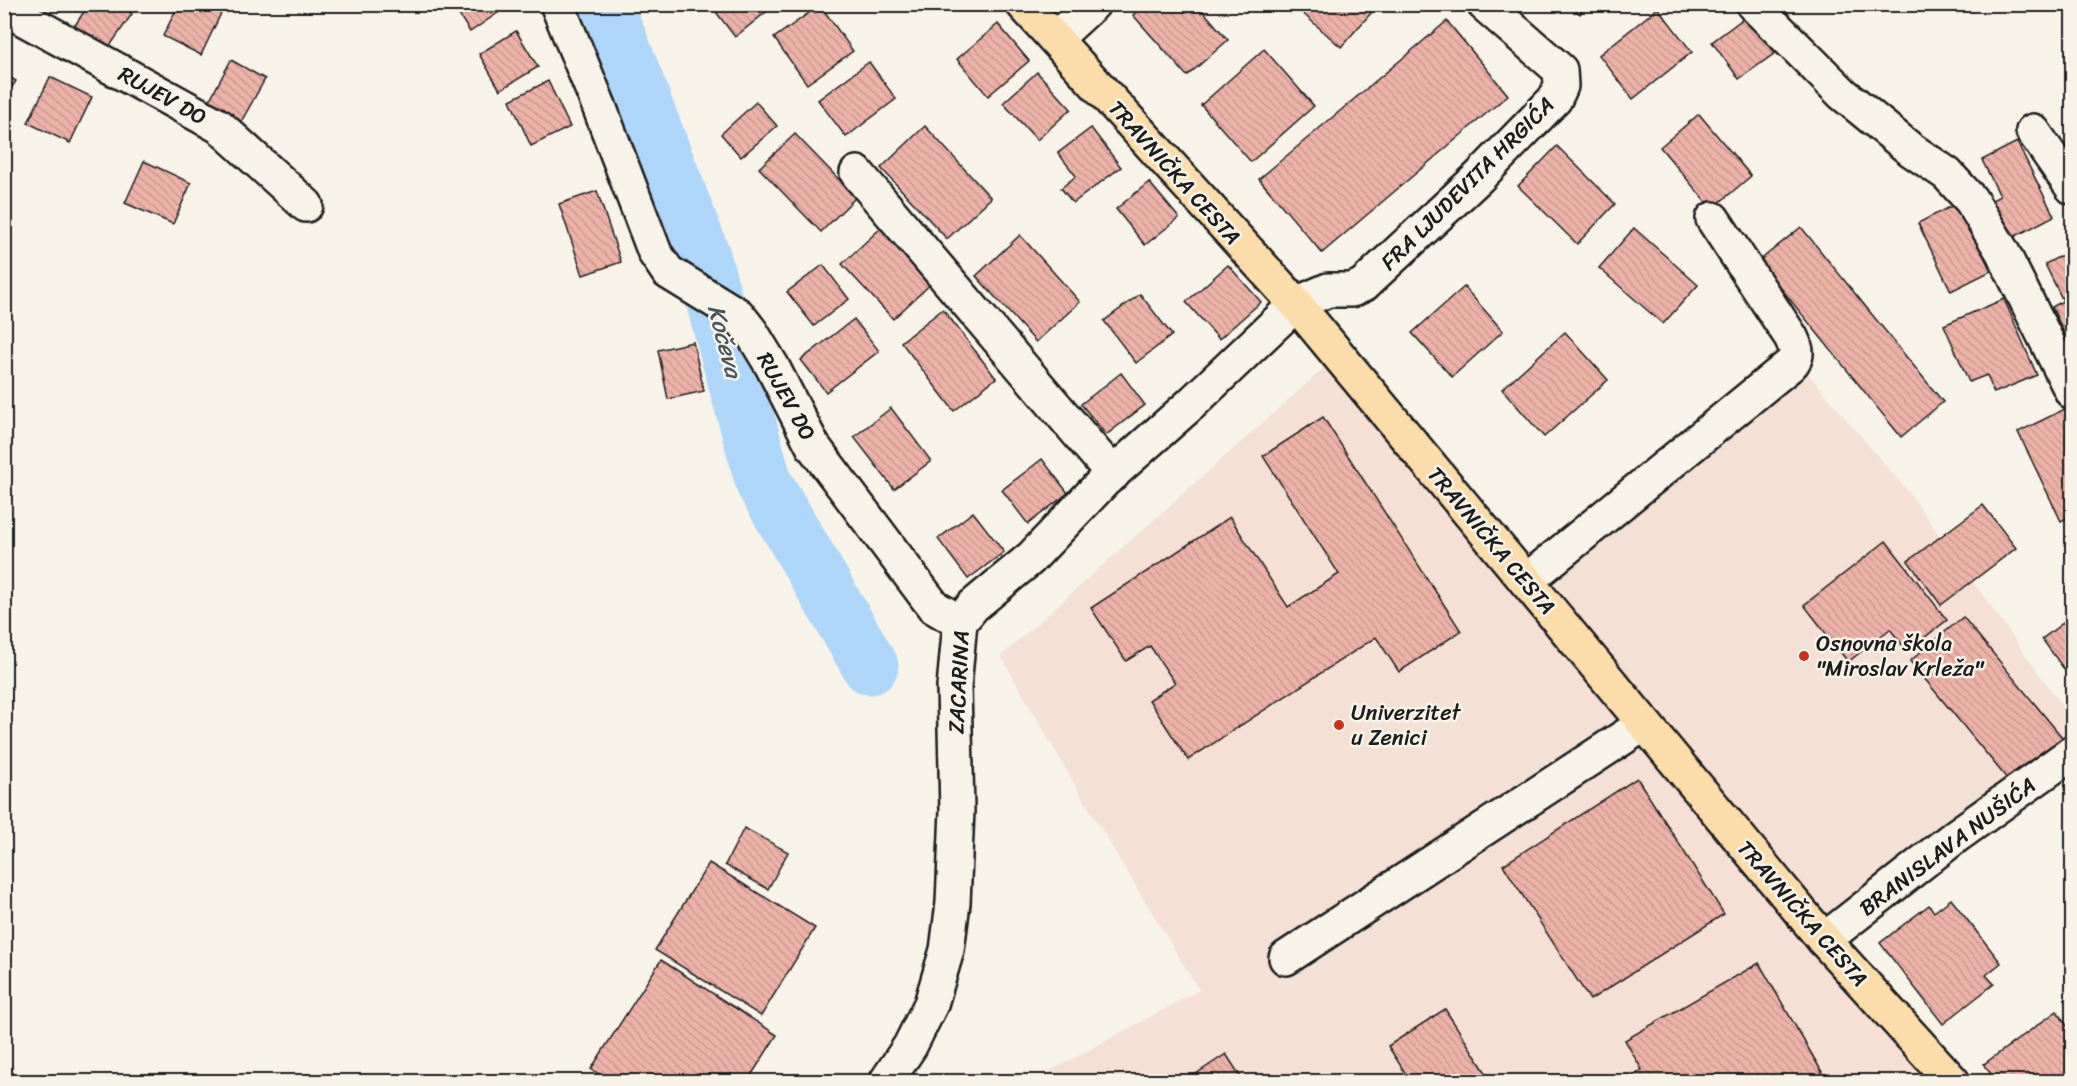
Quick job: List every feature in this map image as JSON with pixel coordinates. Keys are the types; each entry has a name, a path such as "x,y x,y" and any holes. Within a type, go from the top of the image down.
{"main road":[{"name":"TRAVNIČKA CESTA","path":"1023,4 1296,304 1824,940 1953,1082"}],"street":[{"name":"RUJEV DO","path":"557,4 655,253 668,272 738,315 772,366 813,446 934,607 960,622"},
{"path":"1055,39 1093,4"},
{"name":"FRA LJUDEVITA HRGIĆA","path":"1296,304 1328,290 1352,290 1363,285 1479,177 1555,99 1561,86 1560,70 1484,4"},
{"path":"1753,4 1843,94 1910,148 1947,174 1971,200 2002,251 2073,392"},
{"name":"RUJEV DO","path":"4,8 219,126 306,205"},
{"path":"2033,131 2073,186"},
{"path":"857,173 1113,474"},
{"path":"1526,581 1796,358 1797,350 1791,337 1713,219"},
{"name":"ZACARINA","path":"886,1082 910,1046 931,1004 947,950 953,903 957,810 954,687 960,622 973,606 1031,558 1113,474 1191,404 1296,304"},
{"path":"1286,958 1644,724"},
{"name":"BRANISLAVA NUŠIĆA","path":"1824,940 1956,836 2073,753"}],"shaded area":[{"name":"Univerzitet u Zenici","path":"1331,362 1529,594 1798,362 1910,494 2072,719 2072,753 1814,936 1925,1081 1032,1081 1199,990 1080,794 1001,656"}],"building":[{"path":"89,4 118,4 132,14 103,56 70,33"},
{"path":"179,4 220,4 224,7 201,55 163,36"},
{"path":"452,4 503,4 505,8 470,32"},
{"path":"710,4 776,4 735,37"},
{"path":"1145,4 1197,4 1228,40 1187,76 1133,15"},
{"path":"1304,4 1379,4 1341,47 1299,10"},
{"path":"1568,4 1587,4 1580,14"},
{"path":"820,5 853,51 807,84 774,38"},
{"path":"1658,8 1692,52 1633,99 1599,55"},
{"path":"1748,15 1775,53 1739,79 1712,42"},
{"path":"1447,21 1508,95 1322,253 1259,179"},
{"path":"998,24 1029,61 988,96 957,59"},
{"path":"516,31 538,67 500,90 479,54"},
{"path":"1264,49 1314,106 1251,162 1201,105"},
{"path":"231,60 265,79 241,122 208,103"},
{"path":"869,62 896,99 846,137 818,100"},
{"path":"1037,72 1071,109 1037,140 1003,103"},
{"path":"4,74 16,81 4,99"},
{"path":"50,77 92,97 70,143 28,123"},
{"path":"548,81 570,127 531,146 510,100"},
{"path":"756,102 777,126 741,157 721,134"},
{"path":"1699,114 1751,176 1712,209 1660,147"},
{"path":"925,126 991,198 947,239 881,168"},
{"path":"1091,128 1121,167 1073,203 1061,188 1076,176 1058,153"},
{"path":"795,134 856,197 821,232 759,168"},
{"path":"2017,142 2054,216 2010,239 1990,201 2000,196 1982,160"},
{"path":"1557,146 1615,204 1577,244 1518,186"},
{"path":"144,161 191,183 173,224 125,203"},
{"path":"1149,182 1179,218 1145,245 1116,209"},
{"path":"597,191 621,262 583,275 559,204"},
{"path":"1958,203 1991,271 1951,291 1918,223"},
{"path":"884,225 935,280 893,319 842,264"},
{"path":"1801,227 1943,402 1901,437 1759,261"},
{"path":"1634,228 1698,285 1663,324 1599,268"},
{"path":"1020,235 1080,302 1036,342 976,276"},
{"path":"2072,250 2072,350 2052,307 2063,301 2045,264"},
{"path":"823,265 849,299 814,326 787,292"},
{"path":"1228,265 1261,302 1219,339 1186,302"},
{"path":"1464,287 1503,331 1452,377 1412,333"},
{"path":"1140,294 1172,335 1136,363 1104,321"},
{"path":"2004,299 2037,375 1994,393 1987,375 1969,382 1944,325"},
{"path":"943,309 996,378 954,411 901,342"},
{"path":"854,319 879,351 826,392 801,360"},
{"path":"1565,332 1608,380 1544,437 1502,389"},
{"path":"693,342 704,391 668,399 658,350"},
{"path":"1121,373 1145,405 1106,435 1081,404"},
{"path":"891,408 931,461 894,489 854,437"},
{"path":"2067,408 2072,419 2072,516 2061,521 2018,432"},
{"path":"1323,417 1461,631 1399,672 1376,637 1188,760 1149,700 1175,683 1150,646 1126,661 1091,608 1230,517 1288,607 1339,574 1263,456"},
{"path":"1042,459 1068,493 1028,524 1002,490"},
{"path":"1983,505 2016,548 1941,605 1908,561"},
{"path":"973,512 1004,552 968,579 938,539"},
{"path":"1886,541 1947,620 1907,651 1890,629 1848,662 1804,605"},
{"path":"2072,616 2072,680 2042,639"},
{"path":"1963,617 2071,748 2018,792 1910,661"},
{"path":"1637,778 1724,914 1590,1000 1503,865"},
{"path":"744,828 788,852 768,889 725,865"},
{"path":"709,863 815,928 761,1016 655,950"},
{"path":"1951,899 2001,963 1986,975 1994,984 1943,1024 1880,943 1929,905 1934,912"},
{"path":"661,960 777,1035 747,1082 611,1082 591,1069"},
{"path":"1759,963 1826,1079 1823,1082 1622,1082 1642,1070 1625,1040"},
{"path":"1445,1009 1492,1082 1411,1082 1388,1046"},
{"path":"2057,1011 2072,1033 2072,1082 1996,1082 1984,1064"},
{"path":"1226,1054 1244,1082 1184,1082"}],"waterway":[{"name":"Kočeva","path":"604,4 702,256 764,483 870,666"}],"place":[{"name":"Osnovna škola \"Miroslav Krleža\"","path":"1804,656"},
{"name":"Univerzitet u Zenici","path":"1339,725"}]}
